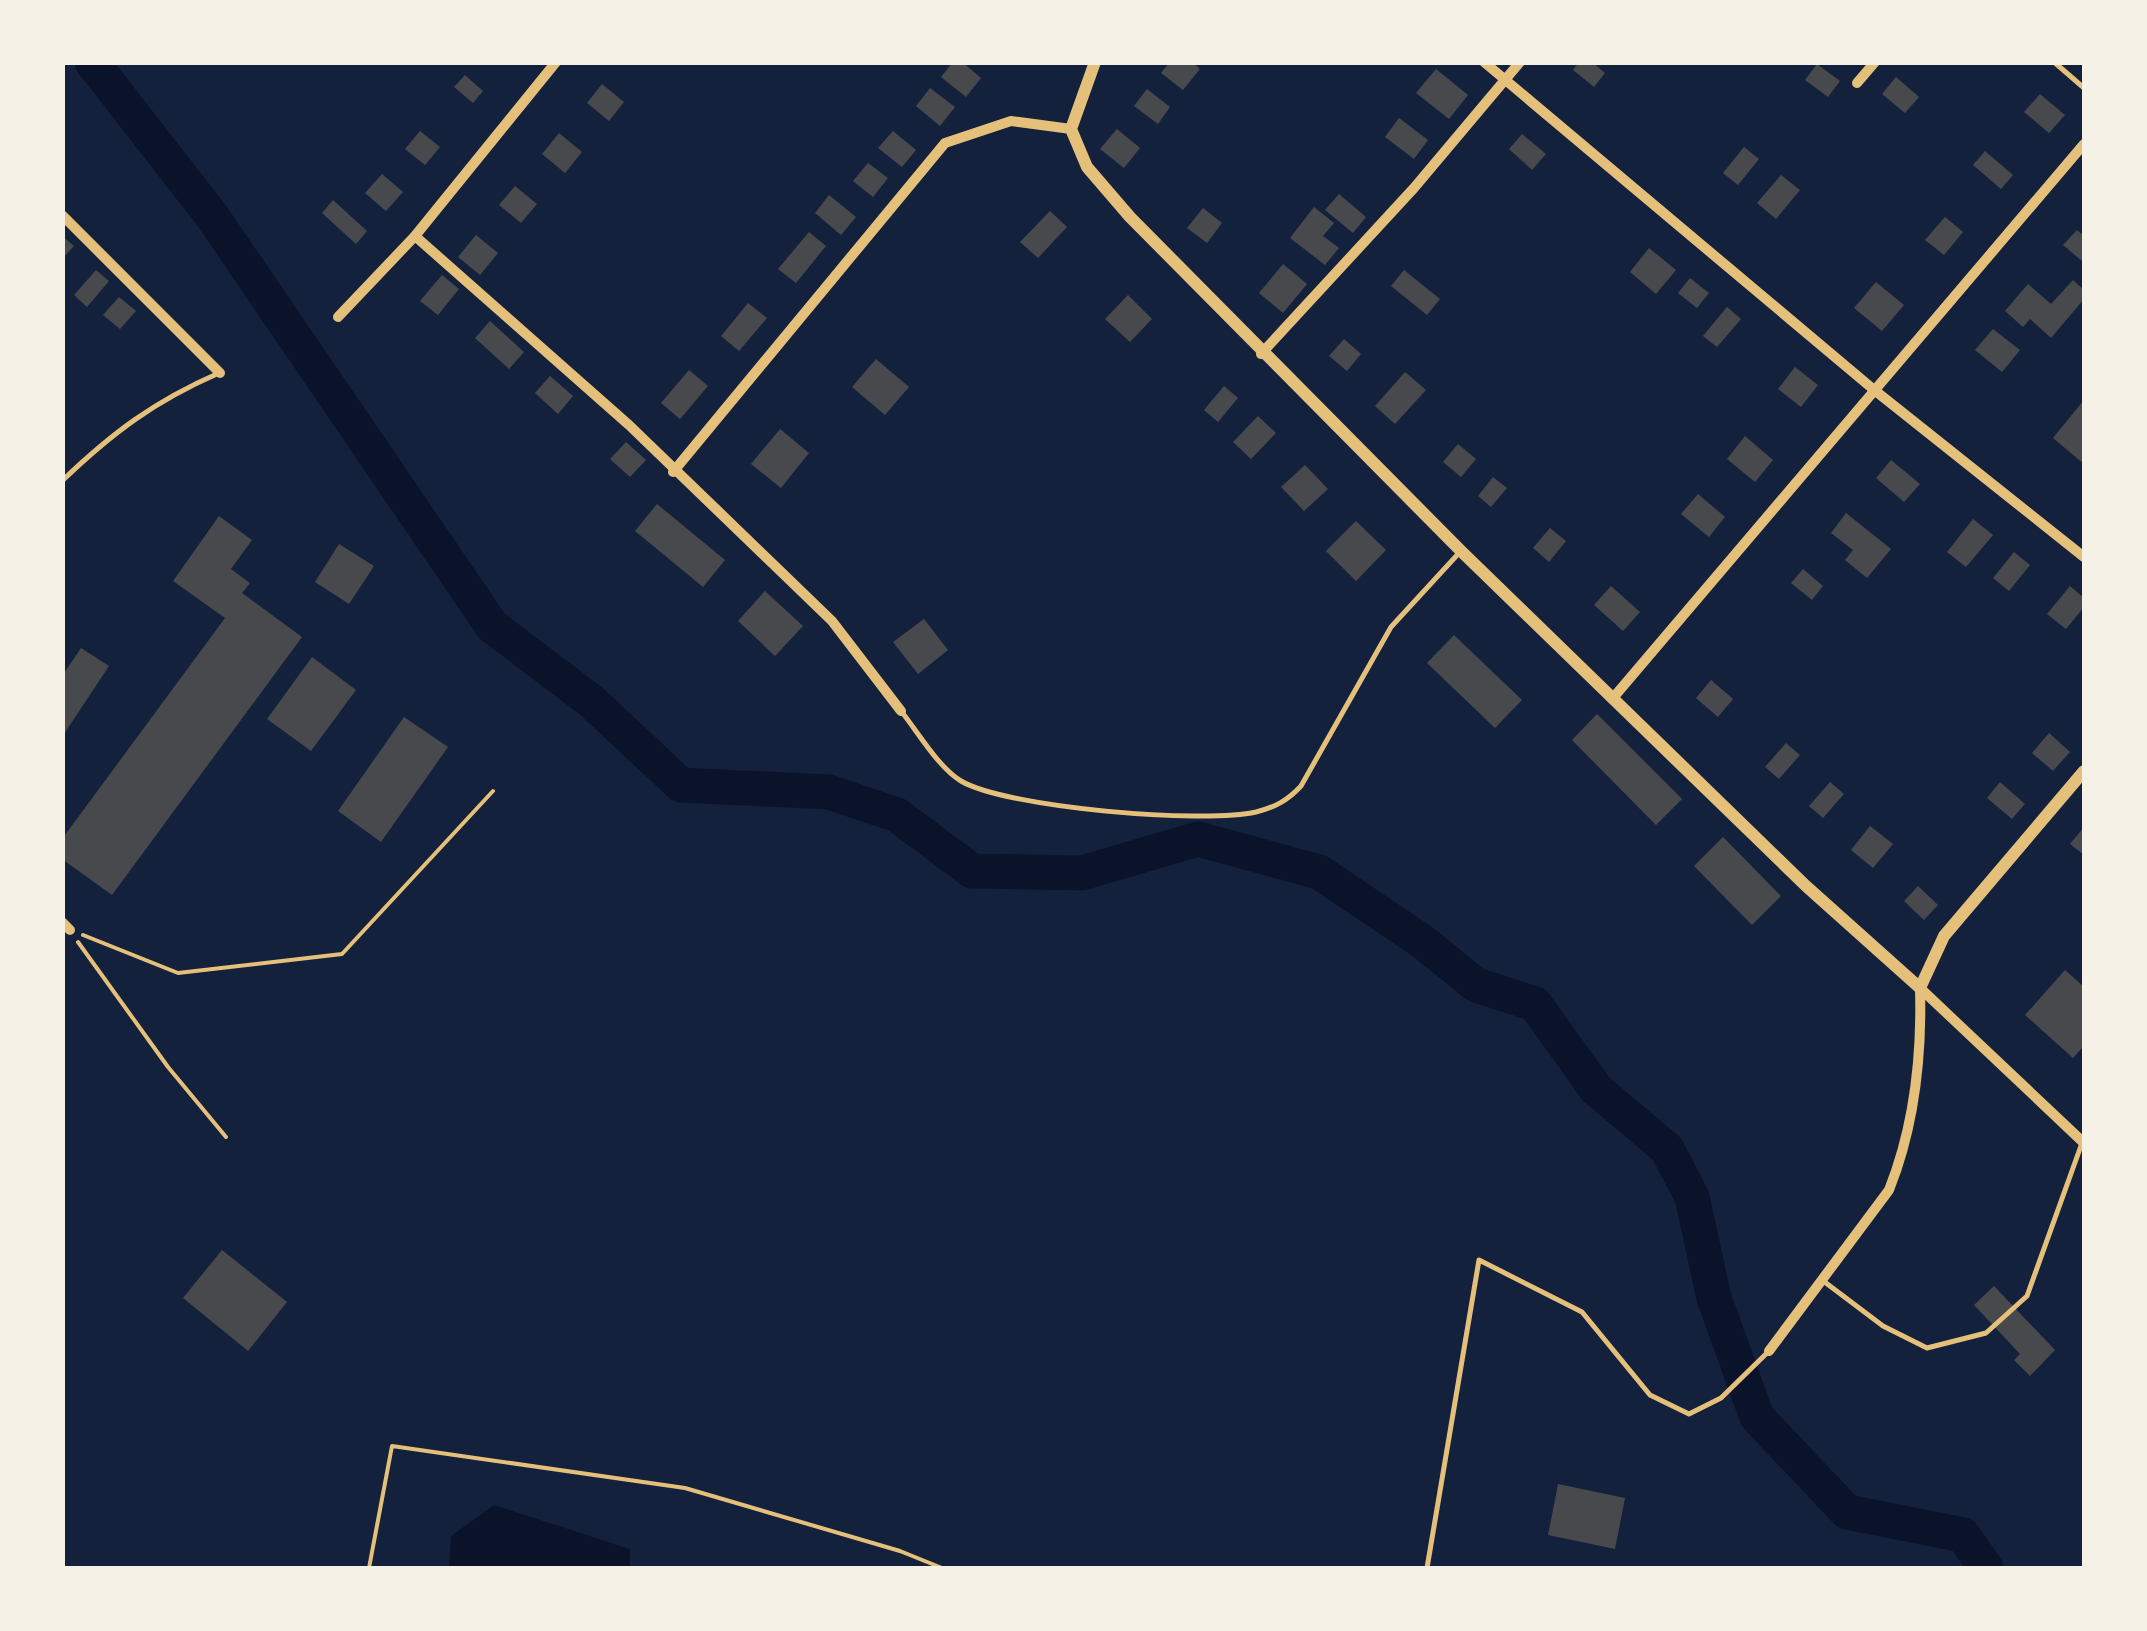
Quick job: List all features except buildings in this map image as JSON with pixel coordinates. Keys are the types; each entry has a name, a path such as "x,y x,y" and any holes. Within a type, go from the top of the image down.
{"street":[{"path":"338,317 415,236 556,62"},
{"path":"1095,62 1071,130 1087,168 1261,354 1461,551 1806,886 2084,1142"},
{"path":"1484,62 1873,389 2084,557"},
{"path":"1261,354 1414,188 1520,62"},
{"path":"1858,84 1875,62"},
{"path":"673,472 944,143 1011,121 1071,130"},
{"path":"1614,698 2084,144"},
{"path":"62,215 220,373"},
{"path":"415,236 629,425 673,472 832,621 901,711"},
{"path":"1769,1351 1888,1190 1901,1159 1914,1102 1920,988 1944,936 2084,771"}],"lane":[{"path":"2054,62 2084,88"},
{"path":"62,480 106,440 164,397 220,373"},
{"path":"901,711 956,778 976,788 1035,801 1181,815 1254,813 1287,802 1301,786 1391,627 1461,551"},
{"path":"1820,1278 1883,1326 1927,1348 1986,1333 2027,1296 2084,1142"},
{"path":"1427,1568 1479,1260 1582,1312 1650,1396 1688,1414 1721,1398 1769,1351"}],"path":[{"path":"66,926 178,973 342,954 493,791"},
{"path":"66,926 168,1067 226,1137"},
{"path":"369,1568 392,1446 685,1488 900,1551 942,1568"}],"water":[{"path":"494,1505 630,1549 630,1568 449,1568 451,1536"}],"waterway":[{"path":"92,62 212,216 492,626 591,701 681,785 829,792 897,815 972,871 1082,873 1198,839 1319,872 1423,942 1476,985 1535,1004 1596,1089 1667,1149 1692,1197 1714,1298 1757,1417 1847,1512 1963,1535 1986,1568"}]}
